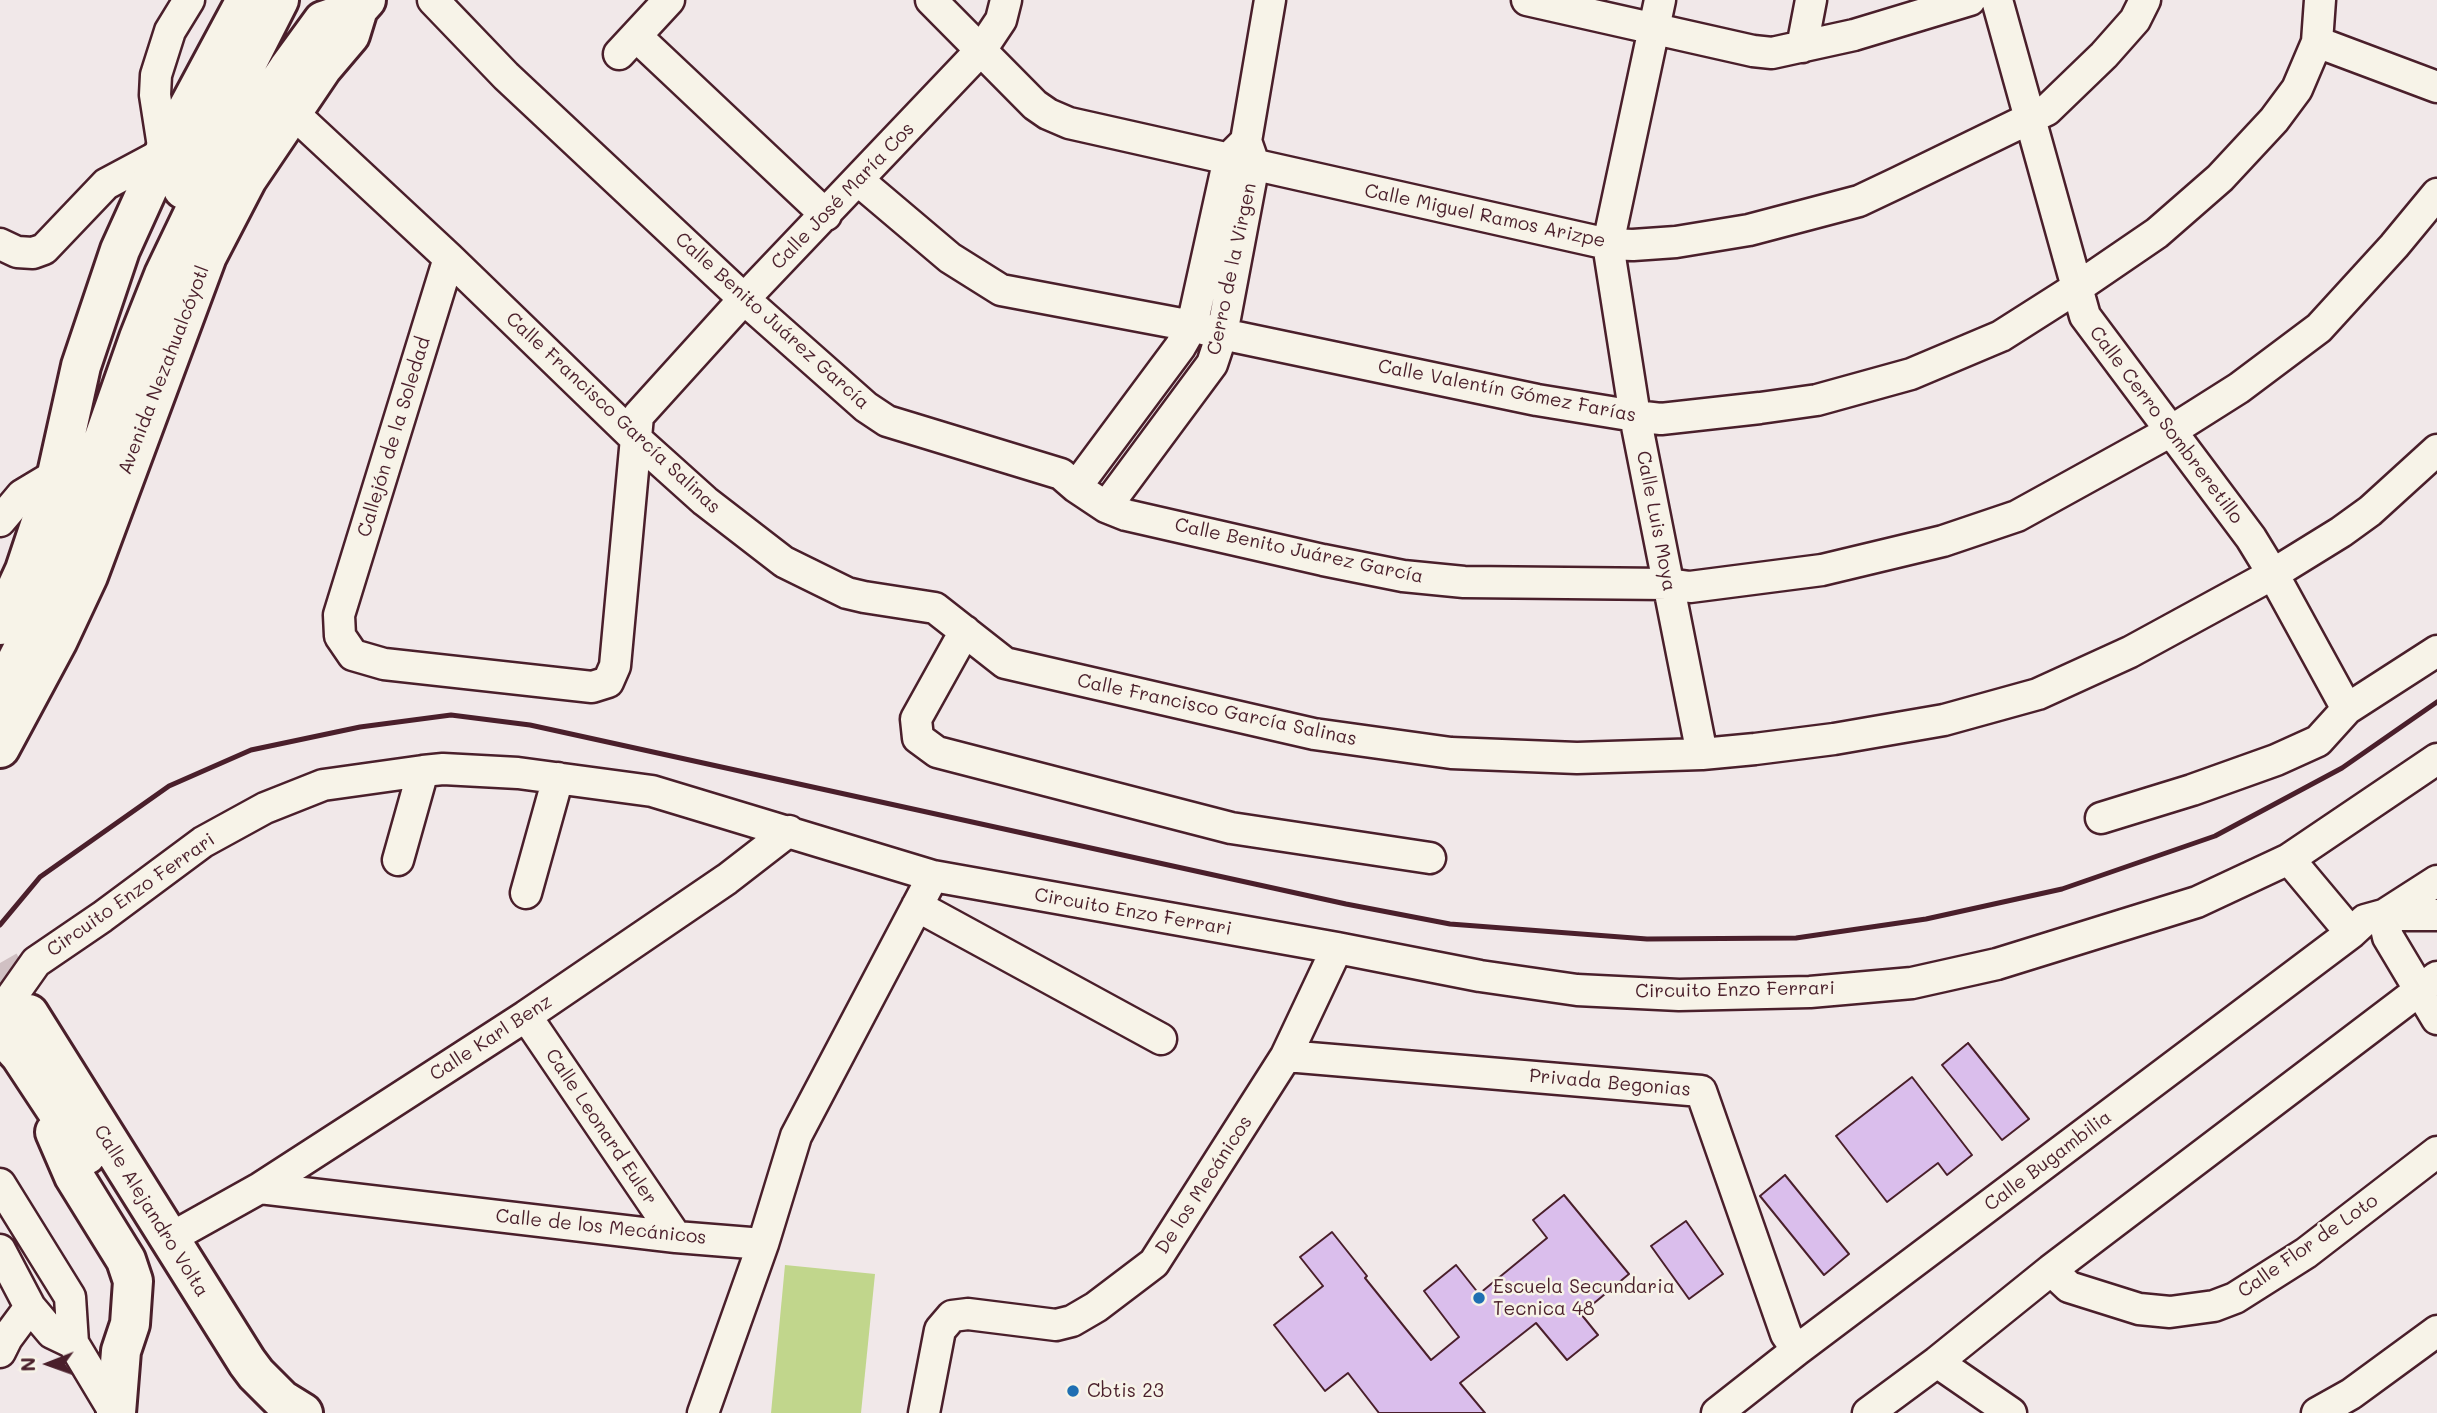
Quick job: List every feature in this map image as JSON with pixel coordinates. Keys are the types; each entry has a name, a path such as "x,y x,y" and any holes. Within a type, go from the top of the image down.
{"main road":[{"path":"0,625 25,570 57,474 81,366 120,250 164,153 246,0"},
{"path":"0,653 41,566 123,327 155,248 279,0"},
{"name":"Avenida Nezahualcóyotl","path":"0,747 58,640 88,576 207,256 247,179 291,111 349,35 362,4"},
{"name":"Avenida Nezahualcóyotl","path":"0,693 37,621 139,338 164,275 199,202 323,21 362,4"},
{"path":"16,1036 74,1176 126,1260 133,1281 130,1324 121,1351 116,1413"},
{"name":"Calle Alejandro Volta","path":"16,1036 282,1410"},
{"name":"Calle Alejandro Volta","path":"16,1036 235,1378 282,1410"}],"street":[{"path":"0,244 17,252 33,253 44,249 106,184 164,153 155,95 156,75 170,31 189,0"},
{"name":"Calle Benito Juárez García","path":"433,0 506,76 744,299 866,407 887,421 1060,474 1106,507 1126,515 1323,560 1404,576 1464,582 1668,584 1690,587 1822,570 1943,541 2017,516 2171,431 2239,388 2319,328 2437,194"},
{"path":"668,0 628,45 825,215"},
{"name":"Calle Miguel Ramos Arizpe","path":"931,0 1035,105 1069,123 1243,154 1608,244 1633,245 1676,242 1749,230 1859,201 2047,110 2104,55 2135,20 2145,0"},
{"name":"Calle José María Cos","path":"615,666 638,416 744,299 981,50 1001,20 1006,0"},
{"path":"1243,154 1269,0"},
{"path":"1527,0 1656,13 1753,51 1772,53 1854,35 1970,0"},
{"path":"1802,47 1811,0"},
{"name":"Calle Cerro Sombreretillo","path":"1997,0 2085,316 2251,538 2347,709"},
{"name":"Calle Valentín Gómez Farías","path":"859,181 950,258 1001,290 1192,326 1537,400 1635,416 1661,419 1759,408 1817,400 1863,388 1910,374 2001,336 2157,233 2220,178 2274,120 2297,89 2317,42 2320,0"},
{"name":"Calle Luis Moya","path":"1656,13 1608,244 1635,416 1702,754"},
{"path":"2317,42 2437,87"},
{"name":"Calle Francisco García Salinas","path":"291,111 449,258 636,439 705,501 784,562 847,593 935,608 1005,663 1314,734 1451,753 1577,758 1702,754 1834,739 1944,720 2038,694 2130,652 2341,532 2370,511 2437,450"},
{"name":"Cerro de la Virgen","path":"1076,487 1180,347 1192,326 1243,154"},
{"name":"Cerro de la Virgen","path":"1106,507 1212,364 1222,334 1243,154"},
{"name":"Callejón de la Soledad","path":"449,258 339,615 340,636 353,655 384,664 592,687 608,682 615,666"},
{"path":"0,521 10,506 11,489 57,474"},
{"path":"965,631 916,719 918,738 937,752 1231,828 1430,858"},
{"path":"2101,818 2192,790 2276,760 2318,741 2347,709 2437,651"},
{"name":"Circuito Enzo Ferrari","path":"16,1036 24,977 36,962 203,842 265,808 323,785 423,771 443,769 493,772 652,792 933,876 1480,976 1577,990 1679,995 1810,992 1912,983 1997,964 2197,902 2289,859 2437,760"},
{"path":"398,860 423,771"},
{"path":"526,893 558,779"},
{"name":"Calle Karl Benz","path":"183,1231 260,1188 526,1016 727,879 789,831"},
{"path":"2289,859 2351,933"},
{"path":"703,1413 764,1244 796,1136 933,876"},
{"name":"Calle Bugambilia","path":"1717,1413 2365,920 2383,915 2437,881"},
{"path":"917,906 1161,1039"},
{"path":"2437,915 2383,915 2388,937 2428,984 2437,1019"},
{"name":"De los Mecánicos","path":"924,1413 940,1331 952,1316 968,1314 1056,1325 1072,1321 1096,1307 1154,1263 1286,1056 1337,948"},
{"path":"24,977 204,1263 215,1313"},
{"path":"1868,1413 1937,1362 2051,1270 2428,984"},
{"name":"Calle Leonard Euler","path":"526,1016 676,1237"},
{"name":"Privada Begonias","path":"1286,1056 1701,1091 1786,1334 1797,1350"},
{"name":"Calle Flor de Loto","path":"2051,1270 2069,1287 2139,1309 2170,1312 2214,1306 2235,1298 2306,1253 2437,1152"},
{"path":"0,1184 70,1297 73,1343 116,1413"},
{"name":"Calle de los Mecánicos","path":"260,1188 676,1237 764,1244"},
{"path":"0,1250 30,1307 52,1333 73,1343"},
{"path":"0,1352 30,1307"},
{"path":"2317,1413 2351,1394 2437,1331"},
{"path":"1937,1362 2011,1413"}],"green space":[{"path":"785,1265 875,1274 861,1413 771,1413"}],"building":[{"path":"1968,1043 2029,1119 2002,1140 1942,1065"},
{"path":"1912,1077 1972,1155 1947,1175 1938,1163 1887,1202 1836,1136"},
{"path":"1785,1175 1849,1254 1824,1275 1760,1196"},
{"path":"1564,1195 1629,1274 1581,1314 1598,1335 1567,1360 1536,1323 1460,1383 1485,1413 1379,1413 1348,1373 1325,1391 1274,1325 1323,1286 1300,1257 1332,1232 1431,1360 1459,1337 1424,1291 1456,1265 1479,1294 1547,1238 1533,1220"},
{"path":"1686,1221 1723,1274 1689,1299 1651,1246"}],"tunnel":[{"path":"0,963 29,1014"}],"railway":[{"path":"0,925 40,877 169,786 251,750 360,727 451,715 530,725 1346,904 1450,924 1647,939 1796,938 1926,919 2062,889 2215,836 2342,768 2437,702"}],"place":[{"name":"Escuela Secundaria Tecnica 48","path":"1479,1298"},
{"name":"Cbtis 23","path":"1073,1391"}]}
